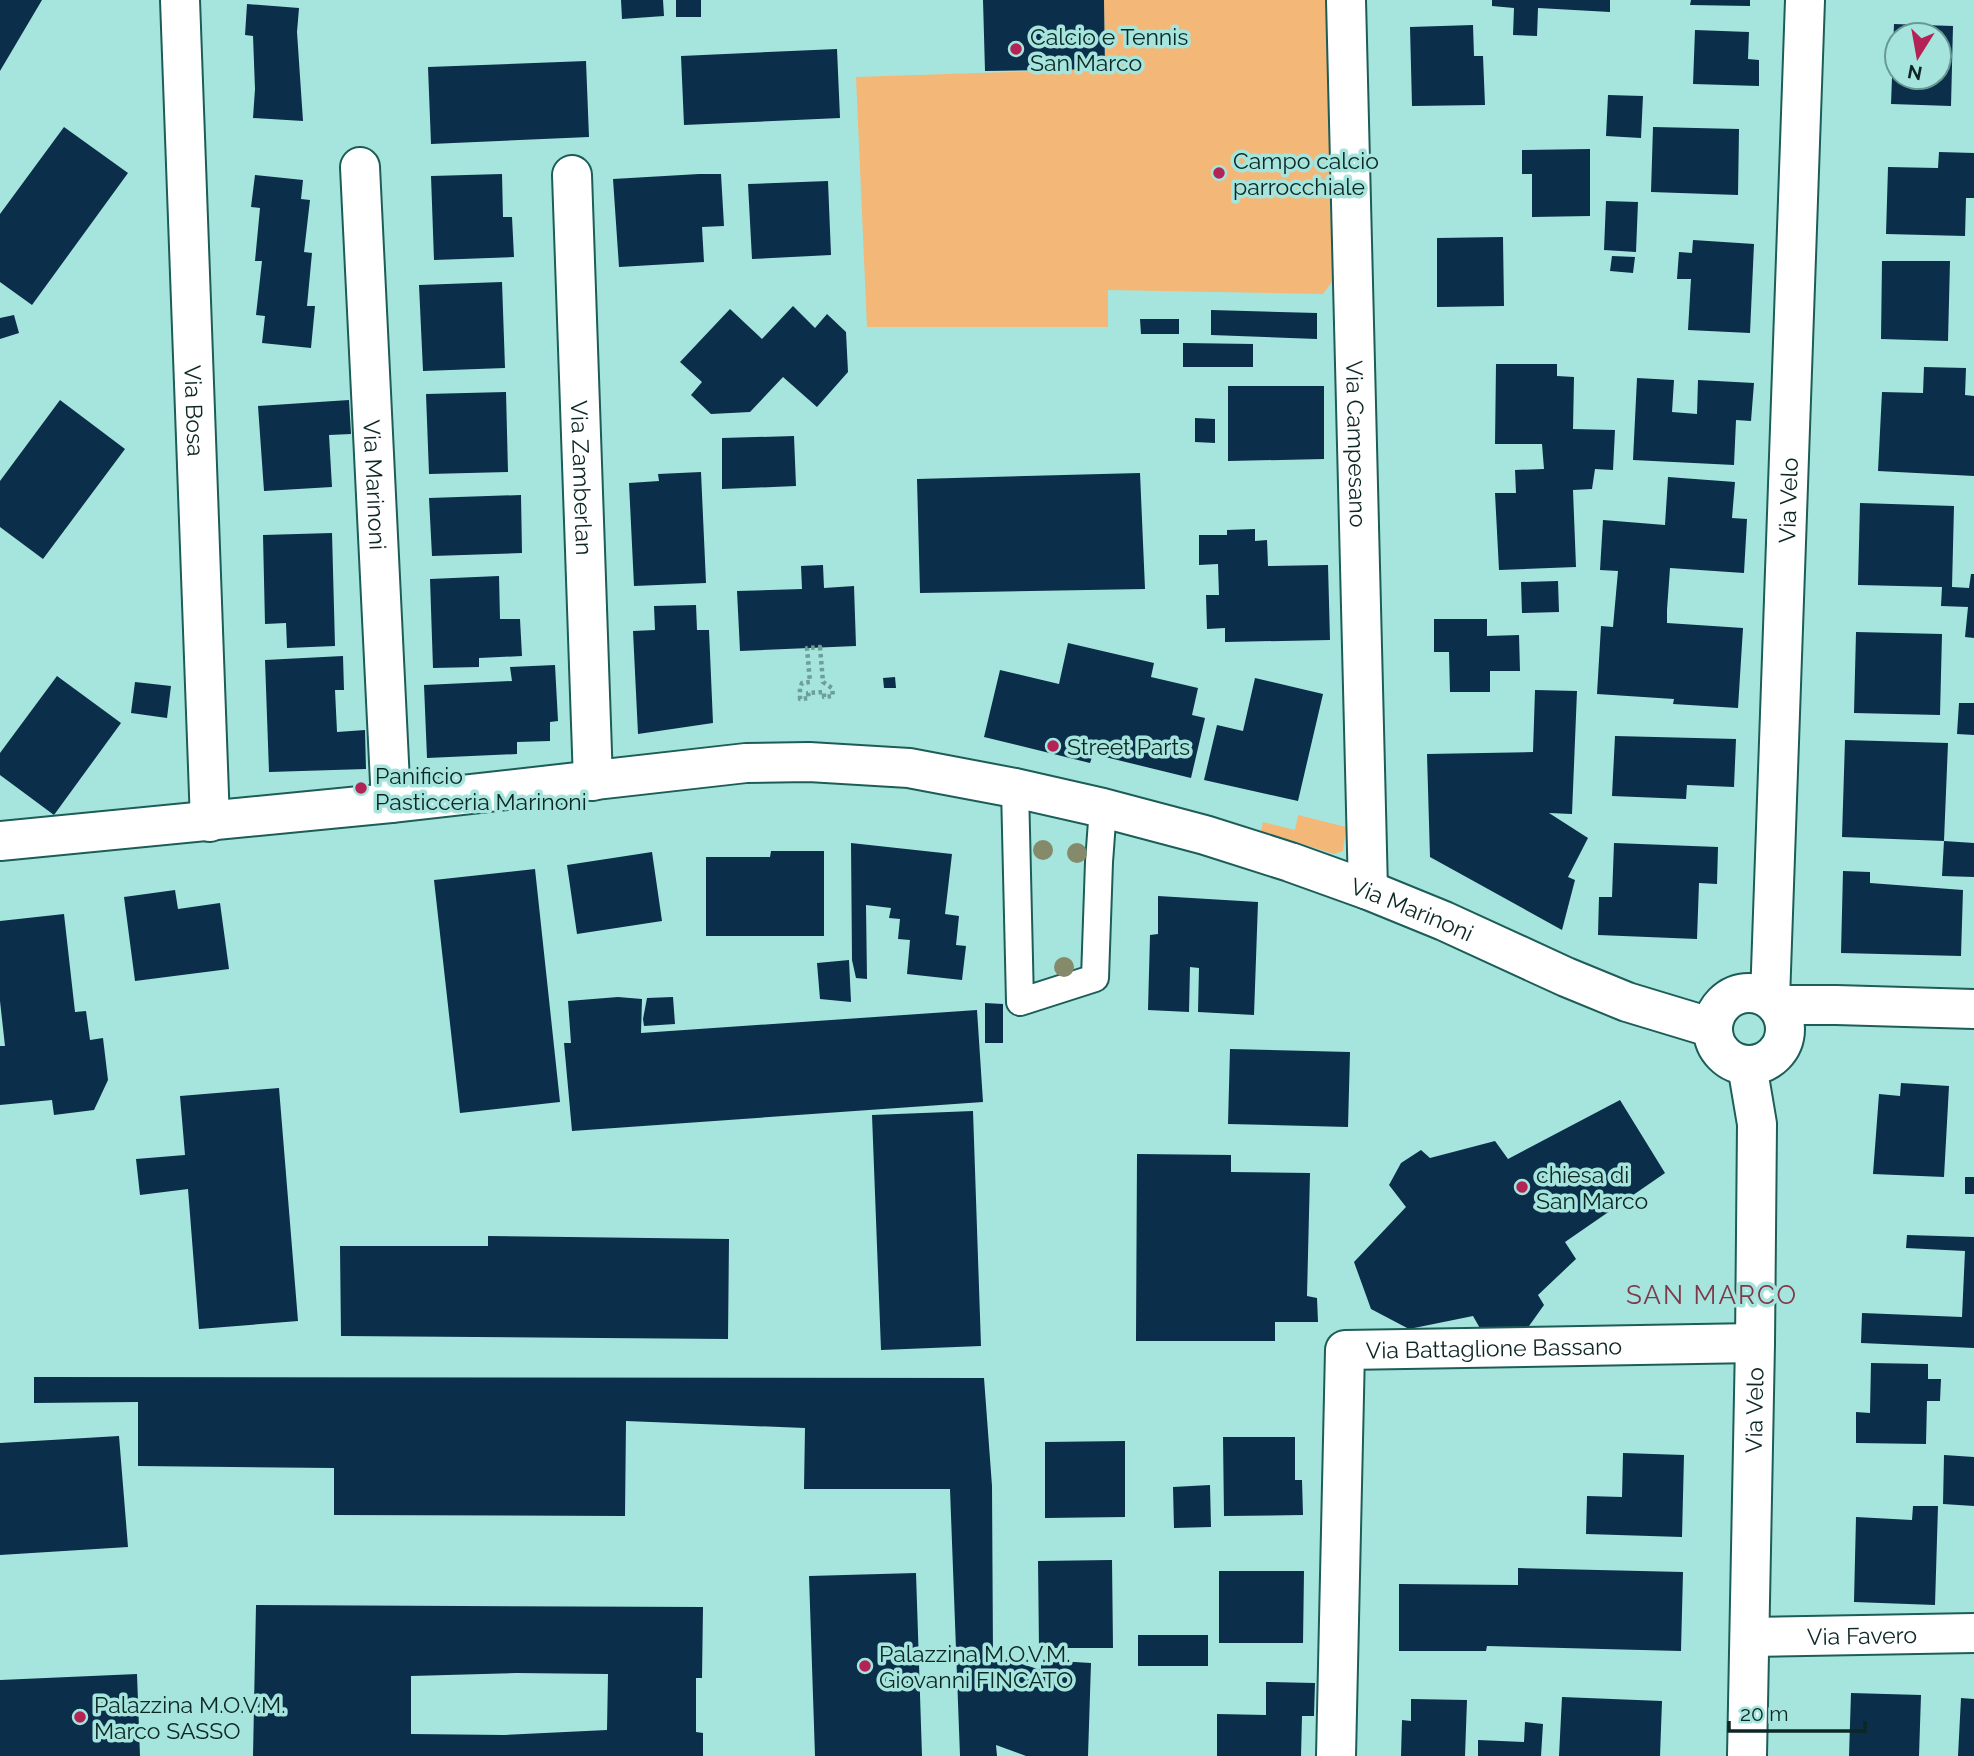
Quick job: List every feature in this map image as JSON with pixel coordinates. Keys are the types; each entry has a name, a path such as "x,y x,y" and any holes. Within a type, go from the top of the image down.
{"street":[{"name":"Via Bosa","path":"180,0 210,822"},
{"name":"Via Campesano","path":"1346,0 1368,890"},
{"name":"Via Velo","path":"1746,1756 1755,1343 1756,1124 1747,1065 1759,1063 1778,1050 1785,1028 1782,1016 1773,1002 1805,0"},
{"name":"Via Marinoni","path":"360,167 391,803"},
{"name":"Via Zamberlan","path":"572,175 593,781"},
{"name":"Via Marinoni","path":"0,841 210,822 746,763 809,762 909,768 1103,808 1205,835 1290,862 1444,921 1627,1002 1713,1028"},
{"path":"1747,1065 1722,1053 1714,1037 1714,1017 1728,999 1738,994 1760,994 1773,1002 1974,1009"},
{"name":"Via Battaglione Bassano","path":"1336,1756 1345,1350 1755,1343"},
{"name":"Via Favero","path":"1750,1637 1974,1633"}],"lane":[{"path":"1015,788 1020,1002 1095,978 1103,808"}],"path":[{"path":"820,647 823,682 832,688 833,696 824,697 824,692 808,693 809,698 800,699 802,683 810,682 807,648 820,647"}],"shaded area":[{"path":"1104,0 1326,0 1335,278 1323,294 1108,290 1108,327 867,327 856,77 1105,69"},
{"path":"1298,815 1346,827 1343,851 1334,854 1261,831 1263,822 1295,830"}],"building":[{"path":"0,0 42,0 0,71"},
{"path":"621,0 663,0 664,16 622,19"},
{"path":"676,0 701,0 701,17 676,17"},
{"path":"983,0 1104,0 1105,69 985,71"},
{"path":"1492,0 1610,0 1610,12 1538,8 1537,36 1513,35 1514,8 1492,6"},
{"path":"1691,0 1750,0 1750,6 1690,5"},
{"path":"247,4 299,8 297,32 303,121 253,118 253,36 245,35"},
{"path":"1473,25 1474,56 1483,56 1485,105 1412,106 1410,27"},
{"path":"1695,30 1749,32 1748,59 1759,60 1759,86 1693,84"},
{"path":"837,49 840,118 684,125 681,56"},
{"path":"586,61 589,137 431,144 428,67"},
{"path":"1891,91 1951,91 1951,106 1891,104"},
{"path":"1608,95 1643,96 1641,138 1606,136"},
{"path":"64,127 128,173 32,305 0,282 0,214"},
{"path":"1653,127 1739,129 1738,195 1651,192"},
{"path":"1590,149 1590,216 1532,217 1532,174 1522,174 1522,150"},
{"path":"1939,152 1974,153 1974,198 1966,198 1965,236 1886,234 1888,167 1938,168"},
{"path":"502,174 503,217 512,217 514,257 434,260 431,176"},
{"path":"721,174 724,226 702,227 704,262 619,267 613,179"},
{"path":"255,175 303,180 301,199 310,200 304,252 312,253 307,306 315,306 311,348 262,343 265,316 256,315 262,261 255,261 260,208 251,207"},
{"path":"828,181 831,255 752,259 748,184"},
{"path":"1606,201 1638,202 1636,252 1604,250"},
{"path":"1503,237 1504,306 1437,307 1437,238"},
{"path":"1693,240 1754,244 1750,333 1688,330 1691,279 1677,279 1679,252 1692,253"},
{"path":"1612,256 1635,257 1633,273 1610,271"},
{"path":"1882,261 1950,261 1948,341 1881,339"},
{"path":"502,282 505,368 423,371 419,285"},
{"path":"793,306 815,328 827,314 846,332 848,372 817,407 783,377 750,412 711,414 691,395 702,382 680,362 730,309 762,339"},
{"path":"1211,310 1317,313 1317,339 1211,335"},
{"path":"14,315 19,333 0,339 0,318"},
{"path":"1140,319 1179,319 1179,334 1141,334"},
{"path":"1183,343 1253,344 1253,367 1183,367"},
{"path":"1496,364 1557,364 1557,376 1574,377 1573,429 1615,430 1613,470 1595,469 1592,489 1573,490 1576,567 1499,570 1495,493 1516,493 1515,470 1544,469 1542,444 1495,444"},
{"path":"1924,367 1966,368 1965,395 1974,396 1974,476 1878,471 1882,392 1923,393"},
{"path":"1637,378 1674,380 1672,412 1697,414 1698,380 1754,383 1751,421 1736,420 1734,465 1633,460"},
{"path":"1228,386 1324,386 1324,459 1228,461"},
{"path":"506,392 508,472 429,474 426,394"},
{"path":"60,400 125,449 43,559 0,527 0,481"},
{"path":"349,400 351,434 329,435 332,487 264,491 258,406"},
{"path":"1195,418 1215,419 1215,443 1195,442"},
{"path":"794,436 796,486 722,489 722,438"},
{"path":"701,472 706,583 634,586 629,483 659,481 658,474"},
{"path":"1140,473 1145,589 920,593 917,479"},
{"path":"1668,477 1735,482 1732,518 1747,519 1744,573 1670,568 1667,610 1667,623 1743,628 1738,708 1673,704 1674,699 1597,694 1601,626 1613,627 1618,571 1600,570 1603,520 1665,525"},
{"path":"521,495 522,553 432,556 429,498"},
{"path":"1860,503 1954,506 1952,587 1969,588 1971,574 1974,574 1974,638 1965,637 1968,607 1941,606 1942,587 1858,585"},
{"path":"1255,529 1255,541 1267,540 1268,566 1328,565 1330,640 1225,642 1225,628 1207,629 1206,595 1219,595 1218,564 1199,565 1199,535 1227,535 1227,530"},
{"path":"332,533 335,646 287,648 286,623 265,624 263,535"},
{"path":"823,565 824,588 854,586 856,646 740,651 737,591 802,589 801,566"},
{"path":"499,576 500,619 520,619 522,656 479,658 479,667 433,668 430,579"},
{"path":"1558,581 1559,612 1522,613 1521,582"},
{"path":"696,605 697,630 709,630 713,723 638,734 633,631 655,630 654,606"},
{"path":"1434,619 1487,619 1487,636 1519,635 1520,671 1490,671 1490,692 1450,692 1449,652 1434,652"},
{"path":"1856,632 1942,634 1940,715 1854,713"},
{"path":"1068,643 1154,663 1151,677 1198,688 1192,715 1205,718 1191,778 1093,754 1090,763 984,737 1000,670 1059,684"},
{"path":"343,656 344,690 335,690 337,732 365,730 366,769 269,772 265,660"},
{"path":"555,665 558,721 550,722 550,741 517,742 517,754 427,758 424,685 512,681 510,667"},
{"path":"57,676 121,723 54,815 0,775 0,753"},
{"path":"895,677 896,688 884,688 883,678"},
{"path":"1255,678 1323,694 1298,801 1204,780 1217,725 1243,731"},
{"path":"135,682 171,686 167,718 131,713"},
{"path":"1535,690 1577,691 1572,814 1549,813 1588,838 1568,877 1575,880 1562,930 1430,857 1427,754 1533,752"},
{"path":"1959,703 1974,703 1974,735 1957,734"},
{"path":"1615,736 1736,739 1734,787 1687,785 1686,799 1612,796"},
{"path":"1845,740 1948,743 1944,841 1842,837"},
{"path":"1944,841 1974,843 1974,877 1942,876"},
{"path":"851,843 952,854 945,914 959,916 956,945 966,946 962,980 907,974 910,940 898,939 900,919 889,918 891,908 866,905 867,979 856,978 852,960"},
{"path":"1614,843 1718,847 1717,884 1699,883 1697,939 1598,935 1599,897 1612,897"},
{"path":"771,851 824,851 824,936 706,936 706,857 770,857"},
{"path":"652,852 662,921 577,934 567,865"},
{"path":"535,869 560,1102 460,1113 434,880"},
{"path":"1843,871 1870,872 1870,883 1963,890 1961,956 1841,953"},
{"path":"175,890 178,909 220,903 229,969 135,981 124,897"},
{"path":"1158,896 1258,902 1254,1015 1198,1012 1199,968 1190,967 1189,1012 1148,1010 1150,935 1158,934"},
{"path":"64,914 75,1012 86,1011 90,1040 103,1038 108,1080 94,1110 54,1115 52,1100 0,1105 0,1046 5,1046 0,1001 0,921"},
{"path":"849,960 851,1002 820,999 817,963"},
{"path":"618,997 642,999 641,1033 977,1010 983,1102 572,1131 564,1043 571,1043 568,1001"},
{"path":"673,997 675,1024 644,1026 647,998"},
{"path":"985,1003 1003,1004 1003,1043 985,1043"},
{"path":"1230,1049 1350,1052 1348,1127 1228,1124"},
{"path":"1901,1083 1949,1086 1944,1177 1873,1174 1879,1094 1900,1096"},
{"path":"279,1088 298,1321 199,1329 188,1189 140,1195 136,1159 185,1155 180,1096"},
{"path":"1620,1100 1665,1173 1565,1242 1576,1259 1538,1295 1544,1305 1529,1326 1506,1337 1485,1337 1473,1316 1409,1329 1371,1309 1354,1262 1406,1207 1389,1185 1401,1163 1421,1150 1430,1158 1495,1141 1508,1159"},
{"path":"973,1111 981,1346 881,1350 872,1115"},
{"path":"1137,1154 1231,1155 1231,1172 1310,1173 1307,1296 1317,1298 1318,1322 1275,1322 1275,1341 1136,1341"},
{"path":"1965,1177 1974,1177 1974,1194 1965,1194"},
{"path":"1907,1235 1974,1237 1974,1348 1861,1343 1862,1313 1962,1317 1965,1251 1906,1248"},
{"path":"488,1236 729,1239 728,1339 341,1336 340,1246 488,1246"},
{"path":"1871,1363 1928,1364 1928,1379 1941,1379 1940,1401 1927,1401 1926,1444 1856,1443 1856,1412 1870,1413"},
{"path":"34,1377 984,1378 992,1486 993,1655 1041,1670 1041,1660 1091,1663 1088,1756 1026,1756 996,1745 997,1756 960,1756 950,1489 804,1489 805,1428 626,1421 625,1516 334,1515 334,1468 138,1466 138,1402 34,1403"},
{"path":"119,1436 128,1547 0,1555 0,1443"},
{"path":"1223,1437 1295,1437 1295,1480 1302,1480 1303,1515 1224,1516"},
{"path":"1125,1441 1125,1517 1045,1518 1045,1442"},
{"path":"1623,1453 1684,1455 1682,1537 1586,1534 1587,1496 1622,1497"},
{"path":"1944,1455 1974,1457 1974,1506 1943,1504"},
{"path":"1210,1485 1211,1527 1174,1528 1173,1487"},
{"path":"1913,1506 1938,1506 1935,1605 1854,1602 1856,1517 1912,1520"},
{"path":"1112,1560 1113,1648 1039,1648 1038,1561"},
{"path":"1518,1568 1683,1572 1681,1651 1487,1646 1486,1651 1399,1651 1399,1584 1518,1585"},
{"path":"1219,1571 1304,1571 1303,1643 1219,1643"},
{"name":"Palazzina M.O.V.M. Giovanni FINCATO","path":"916,1573 922,1756 815,1756 809,1576"},
{"path":"256,1605 703,1607 702,1678 696,1678 696,1732 703,1733 703,1756 253,1756","holes":["608,1674 607,1730 504,1735 411,1734 411,1676"]},
{"path":"1138,1635 1208,1635 1208,1666 1138,1666"},
{"name":"Palazzina M.O.V.M. Marco SASSO","path":"137,1674 140,1756 0,1756 0,1680"},
{"path":"1266,1682 1315,1683 1314,1716 1302,1716 1301,1756 1217,1756 1217,1714 1266,1715"},
{"path":"1851,1693 1921,1695 1919,1756 1849,1756"},
{"path":"1562,1697 1662,1701 1660,1756 1559,1756"},
{"path":"1961,1698 1974,1699 1974,1756 1958,1756"},
{"path":"1411,1699 1467,1700 1465,1756 1401,1756 1402,1720 1411,1721"},
{"path":"1525,1722 1543,1724 1541,1756 1478,1756 1478,1740 1524,1742"}],"place":[{"name":"Calcio e Tennis San Marco","path":"1016,49"},
{"name":"Campo calcio parrocchiale","path":"1219,173"},
{"name":"Street Parts","path":"1053,746"},
{"name":"Panificio Pasticceria Marinoni","path":"361,788"},
{"name":"chiesa di San Marco","path":"1522,1187"},
{"name":"Palazzina M.O.V.M. Giovanni FINCATO","path":"865,1666"},
{"name":"Palazzina M.O.V.M. Marco SASSO","path":"80,1717"}],"district":[{"name":"SAN MARCO","path":"1712,1295"}]}
